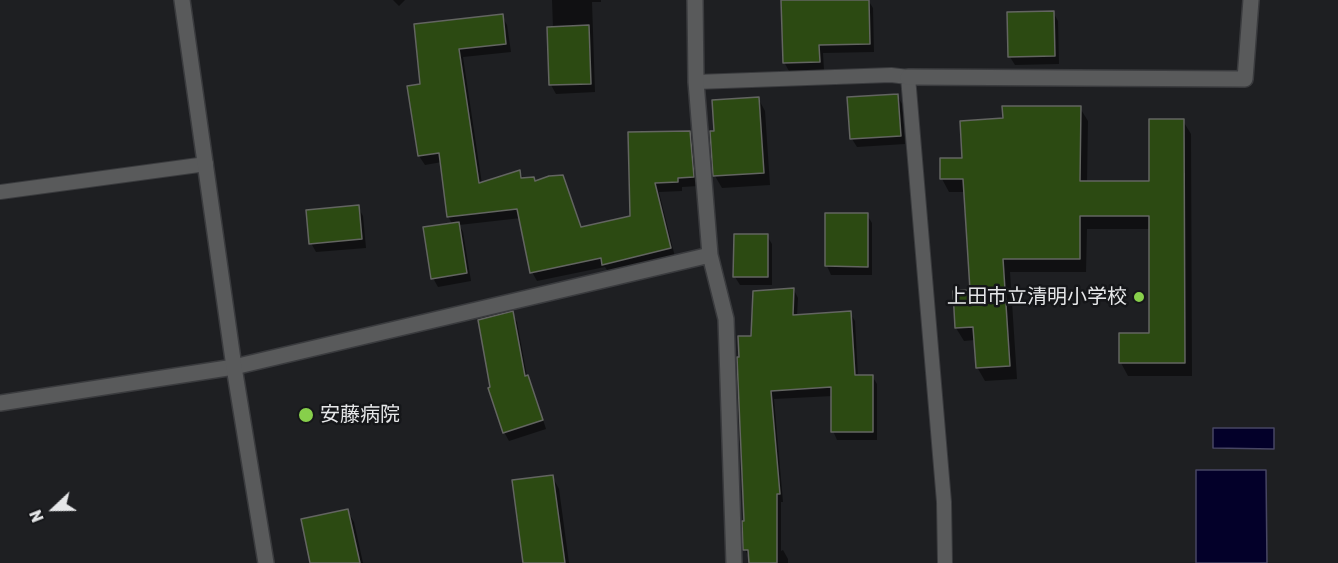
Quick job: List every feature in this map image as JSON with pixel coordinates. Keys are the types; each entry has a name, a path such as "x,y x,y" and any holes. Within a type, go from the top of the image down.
{"street":[{"path":"182,0 234,367 266,563"},
{"path":"695,0 696,82 710,255 726,319 734,563"},
{"path":"908,77 1245,79 1251,0"},
{"path":"0,403 234,367 710,255"}],"lane":[{"path":"696,82 891,75 908,77 944,502 945,563"},
{"path":"0,192 206,164"}],"shaded area":[{"path":"1213,428 1274,428 1274,449 1213,448"},
{"path":"1196,470 1266,470 1267,563 1196,563"}],"building":[{"path":"781,0 869,0 870,44 819,45 820,62 783,63"},
{"path":"1054,11 1055,56 1008,57 1007,12"},
{"path":"503,14 506,44 459,49 479,183 520,170 521,178 534,177 535,181 549,176 563,175 581,227 630,216 628,132 690,131 694,177 678,178 678,182 655,183 671,248 602,265 601,258 530,273 517,209 447,217 439,153 418,156 407,86 420,84 414,24"},
{"path":"589,25 591,84 549,85 547,27"},
{"path":"898,94 901,136 850,139 847,97"},
{"path":"759,97 764,173 713,176 710,131 714,131 712,100"},
{"path":"1002,106 1081,106 1080,181 1149,181 1149,119 1184,119 1185,363 1119,363 1119,333 1149,333 1149,216 1080,216 1080,259 1003,259 1010,366 976,368 973,327 955,328 953,291 970,290 963,179 940,179 940,158 962,158 960,121 1003,118"},
{"path":"359,205 362,239 309,244 306,210"},
{"path":"825,213 868,213 868,267 825,266"},
{"path":"459,222 467,273 431,279 423,227"},
{"path":"734,234 768,234 768,277 733,277"},
{"path":"794,288 793,315 851,311 855,375 873,375 873,432 831,432 831,387 771,391 780,494 777,494 777,563 749,563 748,550 743,550 738,336 751,336 753,291"},
{"path":"513,311 525,376 528,375 543,420 503,433 488,388 490,387 478,320"},
{"path":"553,475 565,563 523,563 512,480"},
{"path":"348,509 360,563 310,563 301,519"}],"place":[{"name":"上田市立清明小学校","path":"1139,297"},
{"name":"安藤病院","path":"306,415"}]}
